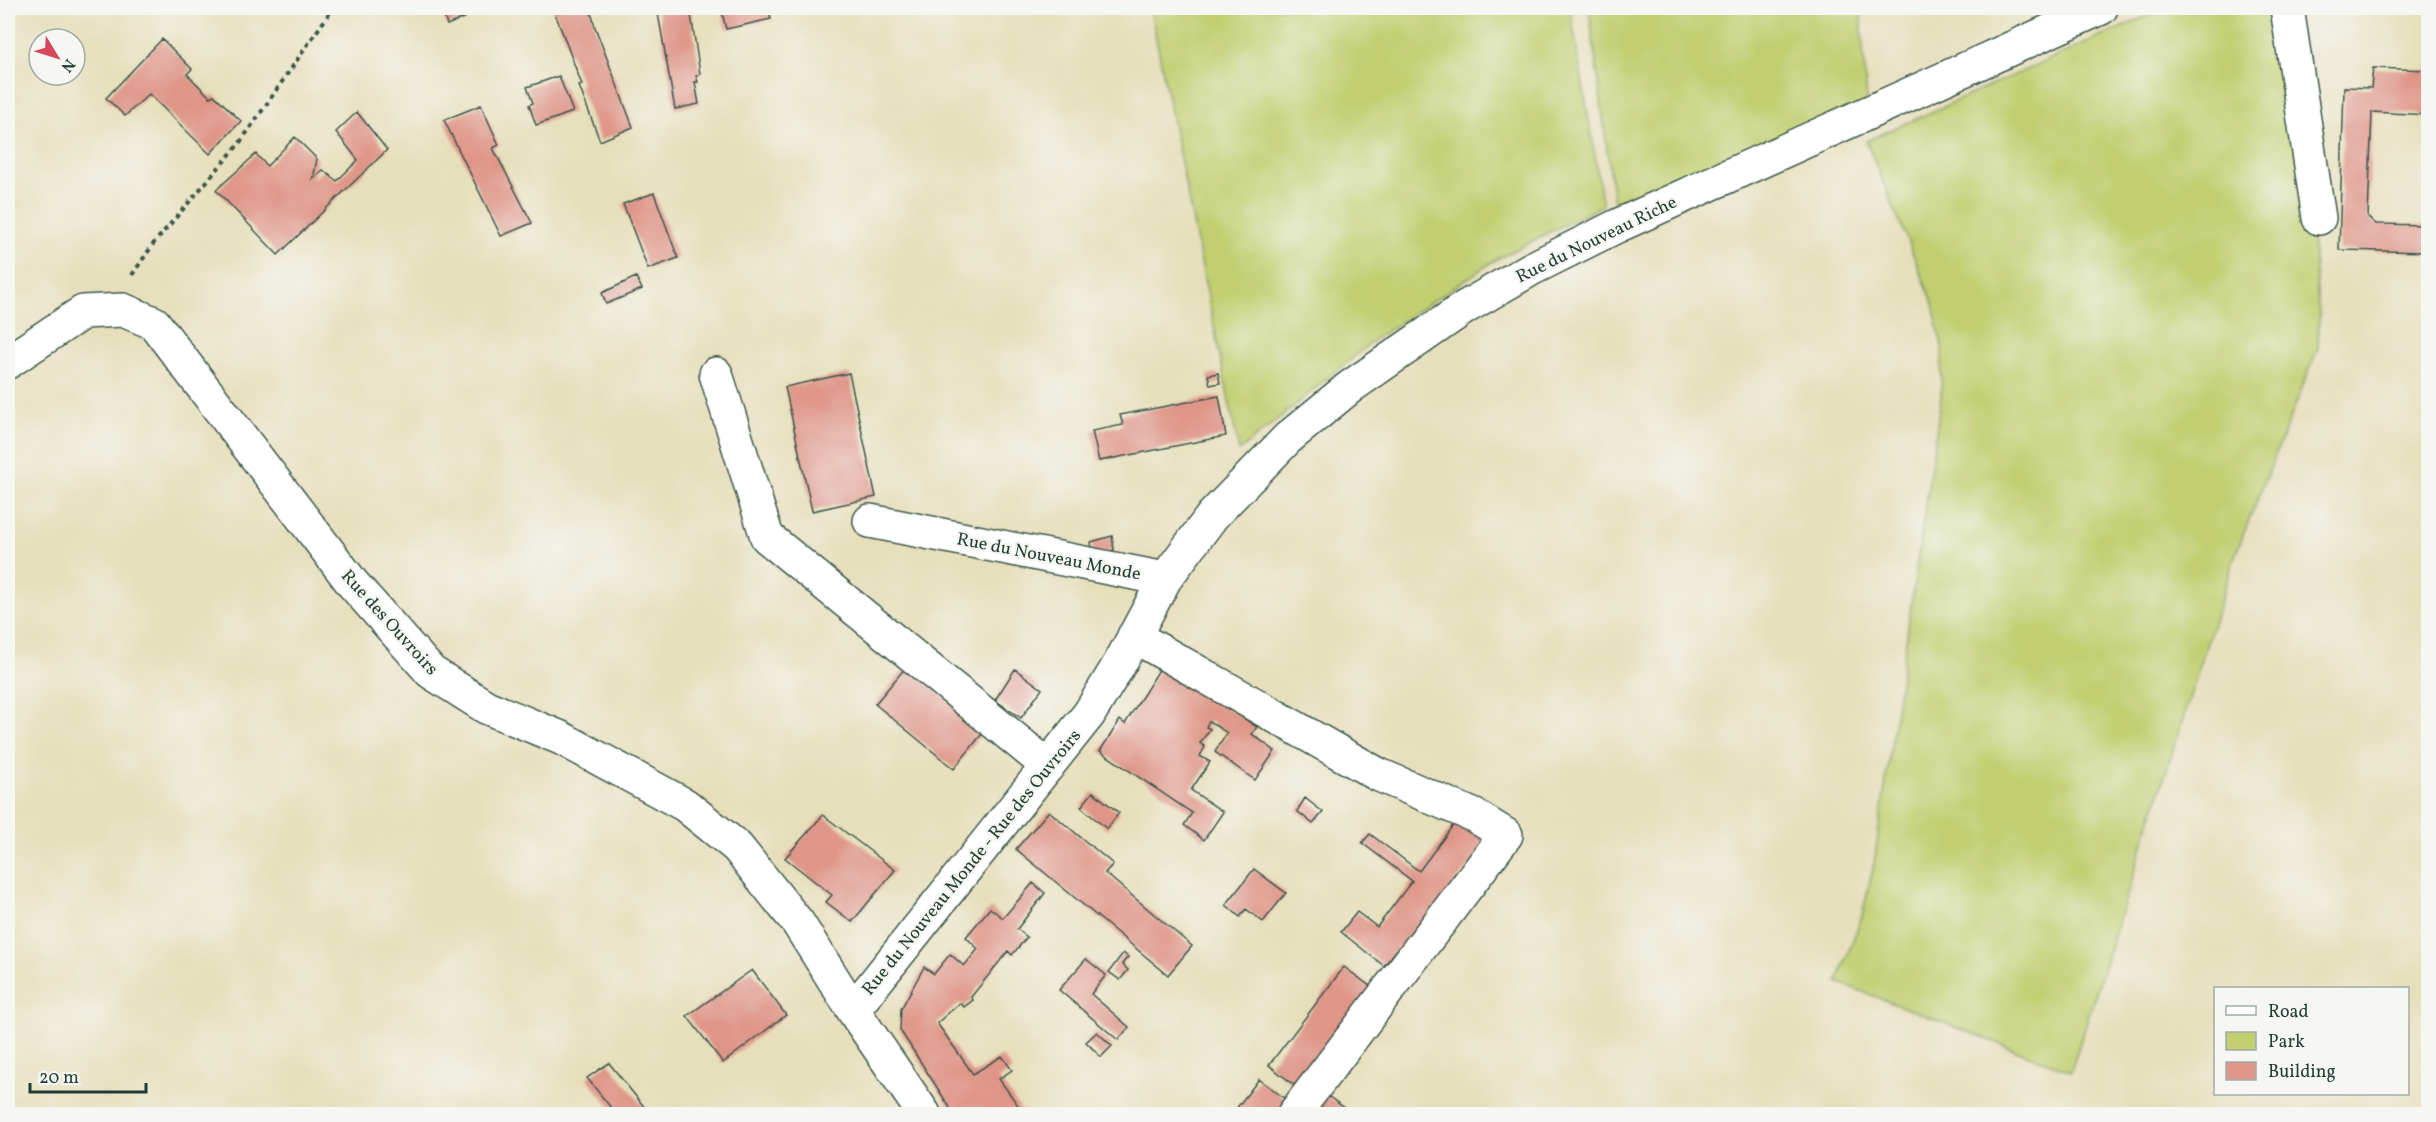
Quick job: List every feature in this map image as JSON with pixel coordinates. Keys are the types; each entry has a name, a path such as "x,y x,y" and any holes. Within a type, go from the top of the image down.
{"street":[{"name":"Rue du Nouveau Riche","path":"1165,579 1213,515 1288,438 1350,387 1464,308 1531,269 1617,226 2101,8"},
{"path":"2287,8 2319,218"},
{"name":"Rue des Ouvroirs","path":"8,362 83,312 123,310 154,323 353,584 430,672 486,707 561,738 685,805 744,856 798,923 853,1010"},
{"path":"717,374 766,537 1048,766"},
{"name":"Rue du Nouveau Monde","path":"870,521 1165,579 1134,636"},
{"path":"1134,636 1377,774 1475,816 1506,836 1294,1114"},
{"name":"Rue du Nouveau Monde - Rue des Ouvroirs","path":"924,1114 853,1010 1048,766 1104,691 1134,636"}],"path":[{"path":"108,310 154,243 239,144 333,8"}],"green space":[{"path":"1150,8 1570,8 1603,205 1497,259 1378,337 1239,451"},
{"path":"1589,8 1860,8 1868,113 1617,226"},
{"path":"2165,8 2271,8 2312,236 2319,315 2318,348 2234,558 2071,1071 1837,982 1862,916 1874,864 1941,397 1942,346 1932,300 1866,141"}],"building":[{"path":"441,8 462,8 466,17 447,25"},
{"path":"553,8 590,8 633,127 600,141"},
{"path":"657,8 690,8 700,74 696,76 698,82 695,82 699,104 675,109"},
{"path":"721,8 768,8 771,19 726,29"},
{"path":"162,39 192,69 187,74 210,97 214,95 241,121 210,154 149,94 125,116 106,98"},
{"path":"2373,68 2428,70 2428,115 2372,112 2368,217 2376,224 2428,225 2428,252 2339,250 2344,87 2371,88"},
{"path":"559,76 573,112 536,125 529,105 533,103 527,87"},
{"path":"481,105 499,145 493,148 532,223 501,236 444,120"},
{"path":"357,112 387,150 278,255 216,190 256,154 267,166 295,137 317,159 313,179 323,170 337,181 358,160 336,132"},
{"path":"654,193 678,258 648,269 623,204"},
{"path":"636,277 642,289 606,304 602,293"},
{"path":"849,373 876,497 812,511 785,387"},
{"path":"1218,373 1220,383 1210,385 1208,375"},
{"path":"1219,396 1226,436 1099,461 1092,431 1123,425 1120,415"},
{"path":"1112,536 1114,550 1093,555 1091,542"},
{"path":"1162,665 1257,727 1252,734 1275,751 1255,780 1215,752 1227,733 1209,721 1206,727 1210,729 1200,743 1205,747 1200,756 1210,762 1191,790 1223,812 1204,840 1184,825 1192,813 1100,751 1120,720 1125,724"},
{"path":"906,667 985,730 954,769 875,704"},
{"path":"1015,669 1042,689 1021,718 995,700"},
{"path":"1093,792 1119,813 1107,829 1081,807"},
{"path":"1305,798 1323,812 1313,824 1297,811"},
{"path":"1049,811 1113,864 1105,873 1192,946 1168,975 1016,849"},
{"path":"823,815 895,870 852,922 826,902 832,895 785,858"},
{"path":"1460,816 1490,839 1404,951 1399,947 1384,966 1341,932 1357,912 1377,927 1412,881 1362,843 1370,834 1419,871"},
{"path":"1254,869 1286,893 1263,922 1246,909 1240,917 1226,905"},
{"path":"1033,883 1045,893 1017,929 1027,937 1012,955 1008,951 971,997 973,1000 964,1007 960,1003 937,1023 973,1074 1002,1056 1012,1070 999,1079 1022,1111 1025,1109 1029,1114 954,1114 900,1030 901,1009 924,967 934,974 950,954 964,966 978,949 966,937 990,908 1003,918"},
{"path":"1123,953 1128,957 1122,964 1128,970 1120,980 1109,972"},
{"path":"1086,959 1106,975 1091,994 1129,1027 1118,1040 1059,990"},
{"path":"1344,967 1374,989 1298,1088 1269,1065"},
{"path":"752,970 786,1015 723,1063 687,1016"},
{"path":"1097,1032 1112,1046 1101,1057 1086,1042"},
{"path":"609,1063 650,1114 616,1114 587,1078"},
{"path":"1259,1079 1289,1102 1279,1114 1232,1114"},
{"path":"1325,1094 1346,1109 1342,1114 1309,1114"}]}
